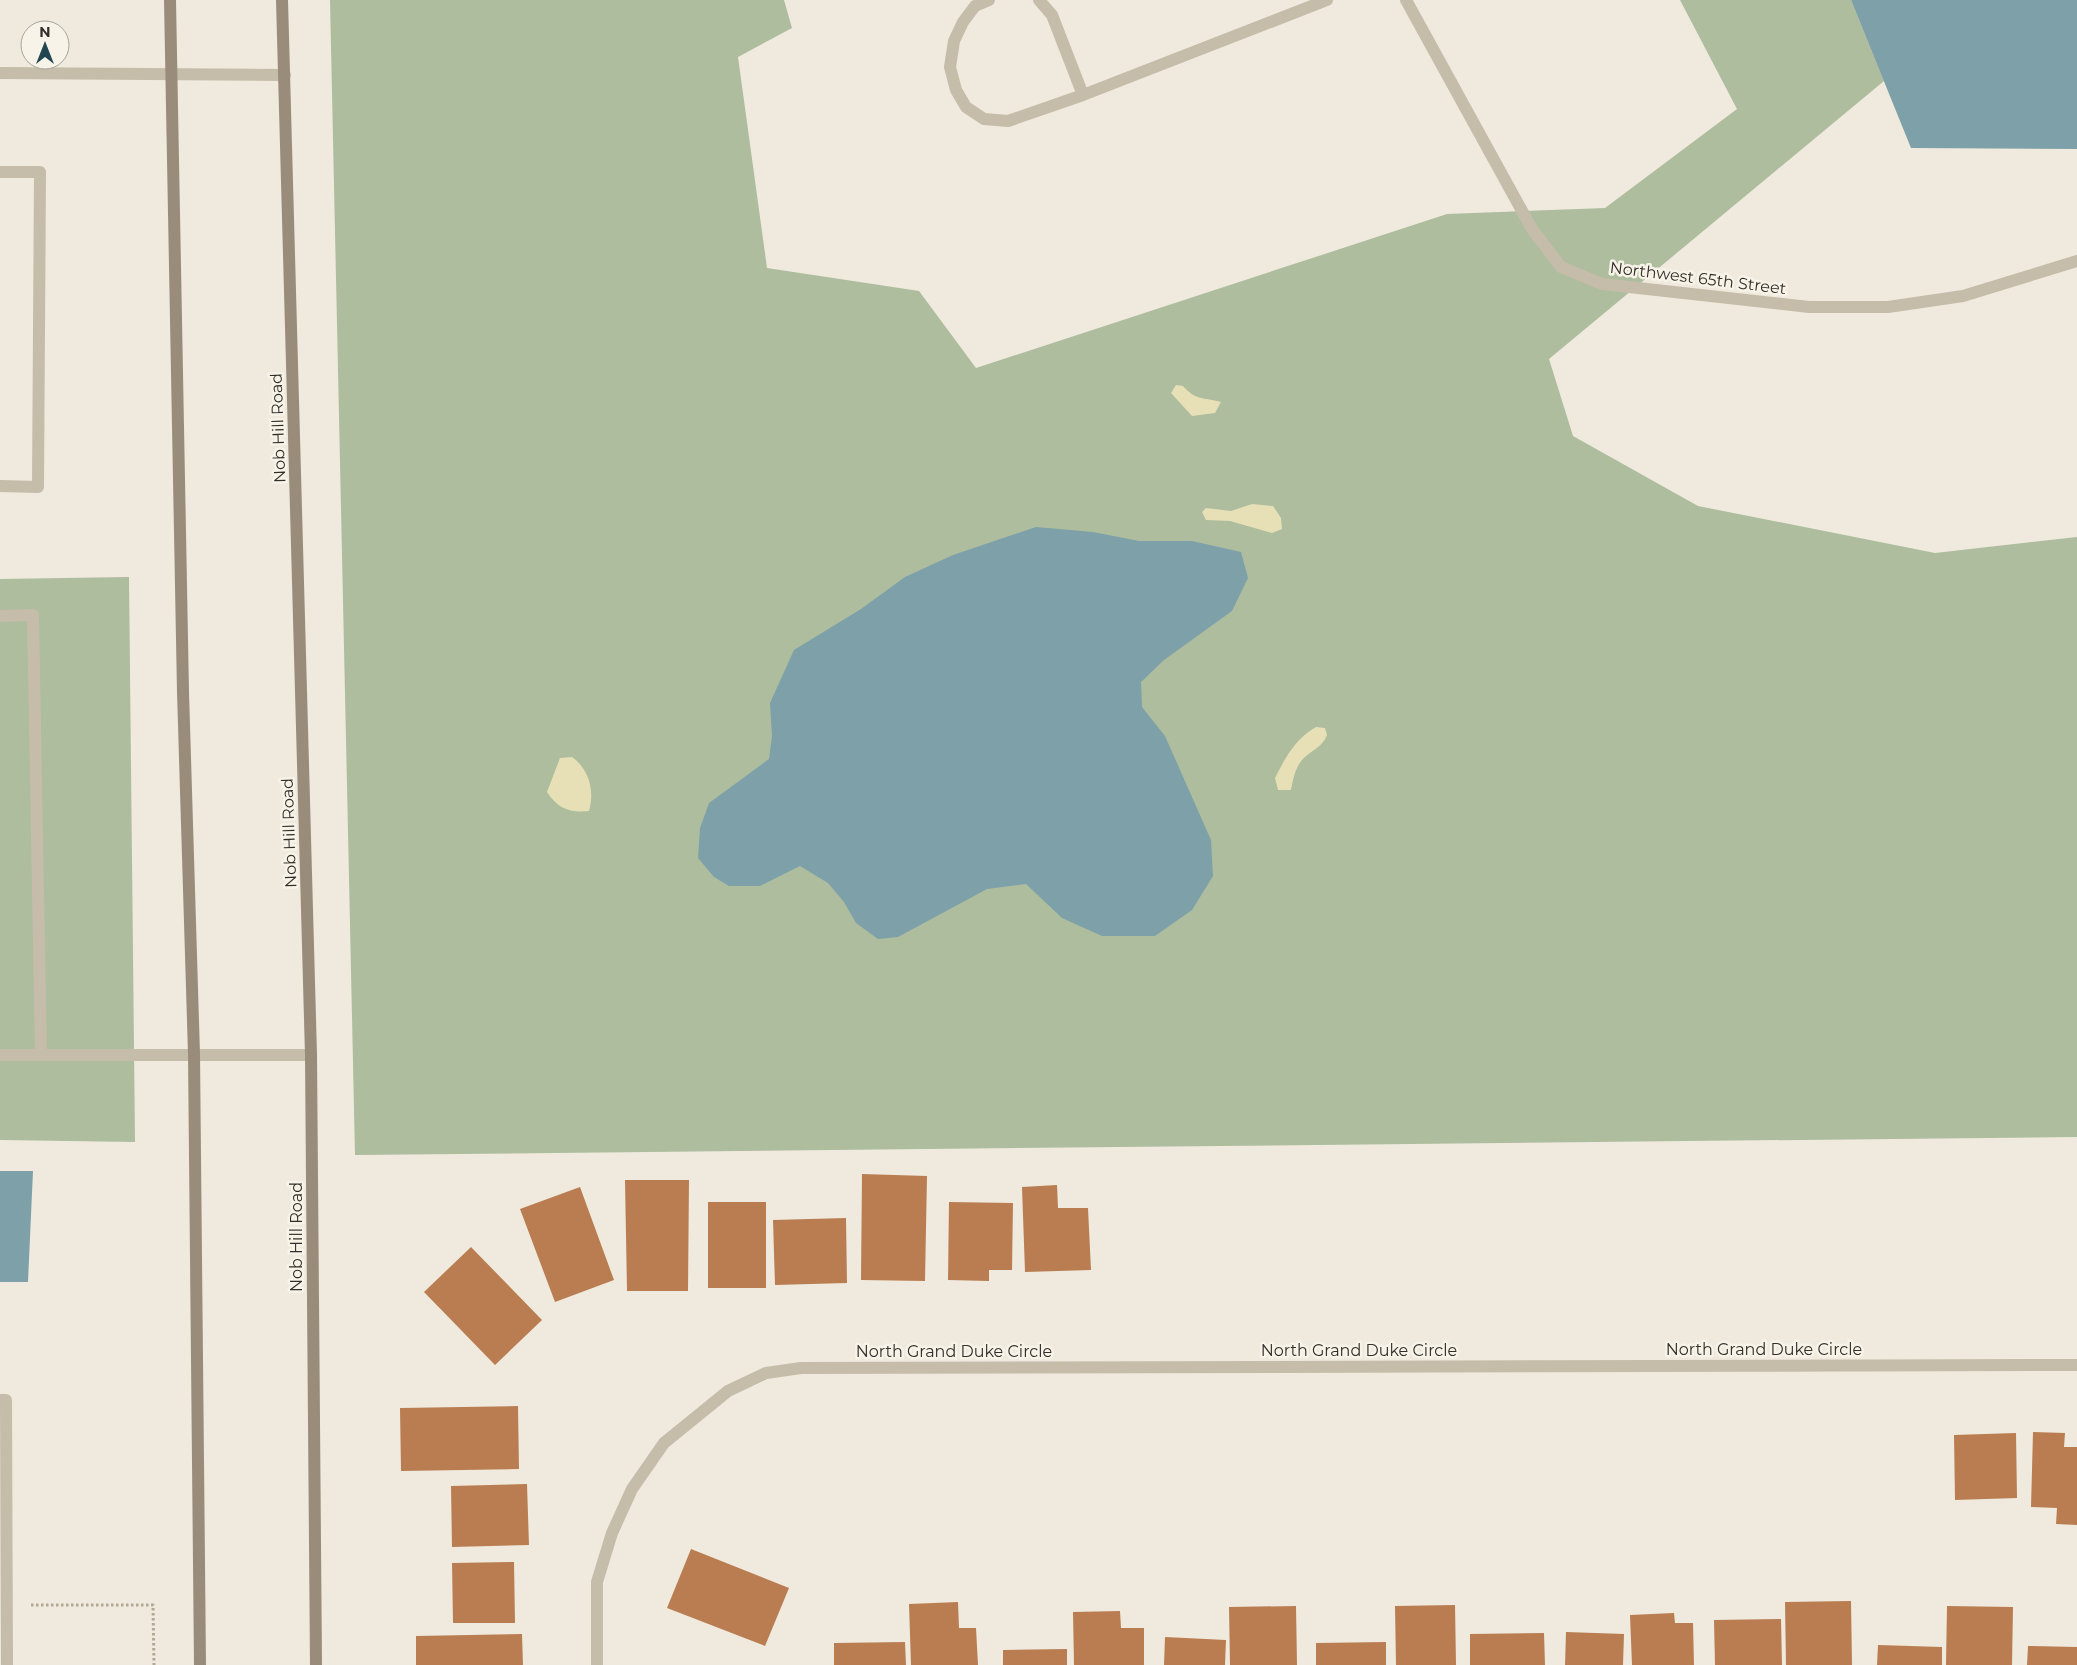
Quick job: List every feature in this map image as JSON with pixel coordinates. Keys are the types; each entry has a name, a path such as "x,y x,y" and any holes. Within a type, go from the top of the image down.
{"main road":[{"path":"170,0 183,672 194,1054 200,1665"},
{"name":"Nob Hill Road","path":"282,0 311,1055 316,1665"}],"street":[{"path":"989,0 975,6 963,22 954,40 950,67 956,90 966,107 984,119 1008,121 1083,95 1326,0"},
{"path":"1039,0 1052,15 1083,95"},
{"name":"Northwest 65th Street","path":"1406,0 1532,229 1561,267 1602,284 1809,307 1888,307 1963,296 2077,261"},
{"path":"0,74 171,73 285,76"},
{"path":"0,172 40,172 40,182 38,487 0,486"},
{"path":"0,616 33,615 42,1055"},
{"path":"0,1055 311,1055"},
{"name":"North Grand Duke Circle","path":"597,1665 597,1582 609,1541 632,1489 664,1443 728,1391 766,1373 801,1368 2077,1365"},
{"path":"0,1400 6,1400 7,1665"}],"path":[{"path":"7,1605 153,1606 154,1665"}],"green space":[{"path":"330,0 784,0 792,28 738,57 767,268 919,291 976,368 1447,214 1605,208 1737,109 1680,0 1851,0 1884,81 1549,359 1573,436 1698,506 1935,553 2077,537 2077,1137 355,1155"},
{"path":"129,577 135,1142 0,1140 0,579"}],"sand":[{"path":"1176,385 1183,386 1200,398 1221,402 1215,413 1192,416 1171,393"},
{"path":"1252,504 1273,506 1281,518 1282,529 1272,533 1230,521 1206,520 1202,512 1206,508 1231,511"},
{"path":"1316,727 1325,728 1327,735 1325,739 1300,763 1291,790 1278,790 1275,778 1287,756 1303,737"},
{"path":"572,757 583,768 589,781 591,803 589,811 565,809 551,798 547,792 560,758"}],"water":[{"path":"1851,0 2077,0 2077,149 1911,148"},
{"path":"1036,527 1093,532 1139,541 1192,541 1241,552 1248,578 1232,611 1164,660 1141,682 1142,707 1165,736 1211,840 1213,876 1192,910 1155,936 1102,936 1062,918 1026,884 987,889 898,937 878,939 856,923 844,902 828,883 800,866 760,886 729,886 714,877 698,858 700,828 709,803 769,759 772,736 770,703 794,650 861,609 905,577 953,555"},
{"path":"0,1171 33,1171 28,1282 0,1282"}],"building":[{"path":"862,1174 927,1176 925,1281 861,1280"},
{"path":"625,1180 689,1180 688,1291 627,1291"},
{"path":"1057,1185 1058,1208 1088,1208 1091,1270 1025,1272 1022,1187"},
{"path":"580,1187 614,1280 555,1302 520,1209"},
{"path":"708,1202 766,1202 766,1288 708,1288"},
{"path":"949,1202 1013,1203 1012,1270 989,1270 989,1281 948,1280"},
{"path":"846,1218 847,1283 775,1285 773,1220"},
{"path":"471,1247 542,1320 495,1365 424,1292"},
{"path":"518,1406 519,1469 401,1471 400,1408"},
{"path":"2033,1432 2065,1433 2064,1447 2077,1447 2077,1525 2056,1524 2057,1508 2031,1507"},
{"path":"2016,1433 2017,1498 1955,1500 1954,1435"},
{"path":"527,1484 529,1545 452,1547 451,1486"},
{"path":"691,1549 789,1588 765,1646 667,1608"},
{"path":"514,1562 515,1623 453,1623 452,1563"},
{"path":"1851,1601 1852,1665 1786,1665 1785,1602"},
{"path":"958,1602 959,1628 976,1628 978,1665 911,1665 909,1604"},
{"path":"1455,1605 1456,1665 1396,1665 1395,1606"},
{"path":"1296,1606 1297,1665 1230,1665 1229,1607"},
{"path":"1947,1606 2013,1607 2012,1665 1946,1665"},
{"path":"1120,1611 1121,1628 1144,1628 1144,1665 1074,1665 1073,1612"},
{"path":"1674,1613 1675,1623 1693,1623 1694,1665 1632,1665 1630,1615"},
{"path":"1781,1619 1782,1665 1715,1665 1714,1620"},
{"path":"1566,1632 1624,1634 1623,1665 1565,1665"},
{"path":"1544,1633 1545,1665 1470,1665 1470,1634"},
{"path":"522,1634 523,1665 416,1665 416,1636"},
{"path":"1165,1637 1226,1640 1225,1665 1164,1665"},
{"path":"905,1642 906,1665 834,1665 834,1643"},
{"path":"1386,1642 1386,1665 1316,1665 1316,1643"},
{"path":"1878,1645 1942,1647 1942,1665 1877,1665"},
{"path":"2028,1646 2077,1647 2077,1665 2027,1665"},
{"path":"1067,1649 1067,1665 1003,1665 1003,1650"}]}
